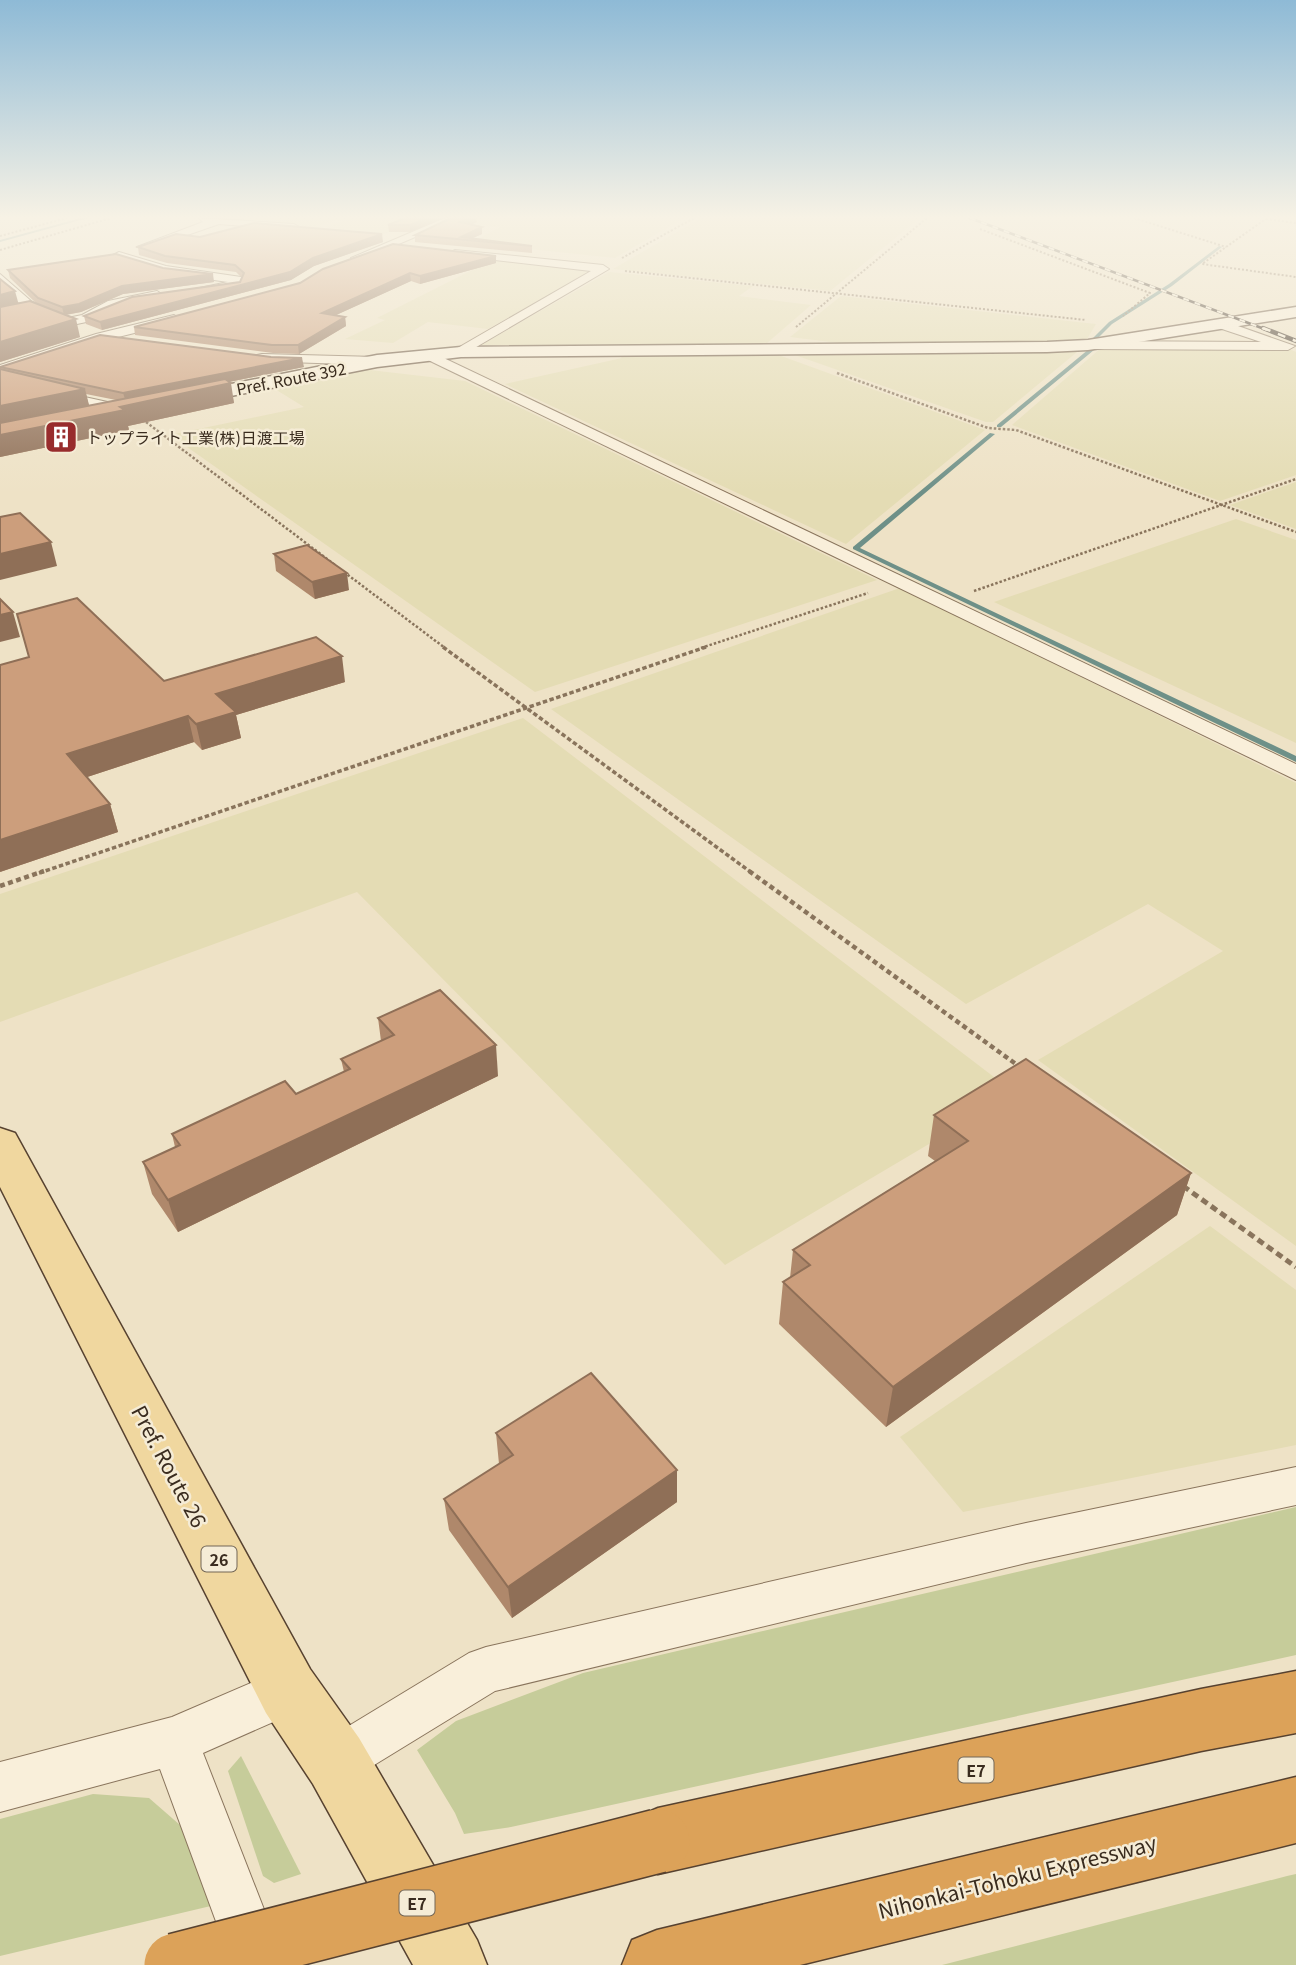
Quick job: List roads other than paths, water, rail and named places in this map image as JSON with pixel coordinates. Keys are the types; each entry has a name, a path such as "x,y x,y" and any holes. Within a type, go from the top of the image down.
{"highway":[{"name":"E7","path":"176,1965 657,1840 1201,1720 1296,1702"},
{"name":"Nihonkai-Tohoku Expressway","path":"657,1965 1296,1810"}],"main road":[{"name":"Pref. Route 392","path":"169,403 377,361 461,352 1088,345 1296,312"},
{"path":"78,421 137,409"},
{"name":"Pref. Route 26","path":"0,1144 288,1691 336,1761 452,1965"}],"street":[{"path":"33,310 63,324 101,337 142,344"},
{"path":"63,324 86,318 102,310"},
{"path":"461,352 533,310"},
{"path":"12,317 37,312"},
{"path":"0,370 101,337 190,315"},
{"path":"1257,318 1283,328"},
{"path":"1088,345 1288,346 1221,324"},
{"path":"429,355 1296,773"},
{"path":"250,357 273,360 377,361"},
{"path":"39,390 137,409"},
{"path":"336,1761 486,1670 1026,1543 1296,1486"},
{"path":"0,1787 174,1741 288,1691"},
{"path":"174,1741 258,1965"}],"waterway":[{"path":"999,426 1092,349 1088,345 1110,323 1131,310"},
{"path":"992,434 855,548 1296,759"}],"railway":[{"path":"1213,310 1267,330"},
{"path":"1263,328 1296,341"}],"place":[{"name":"トップライト工業(株)日渡工場","path":"61,437"}]}
